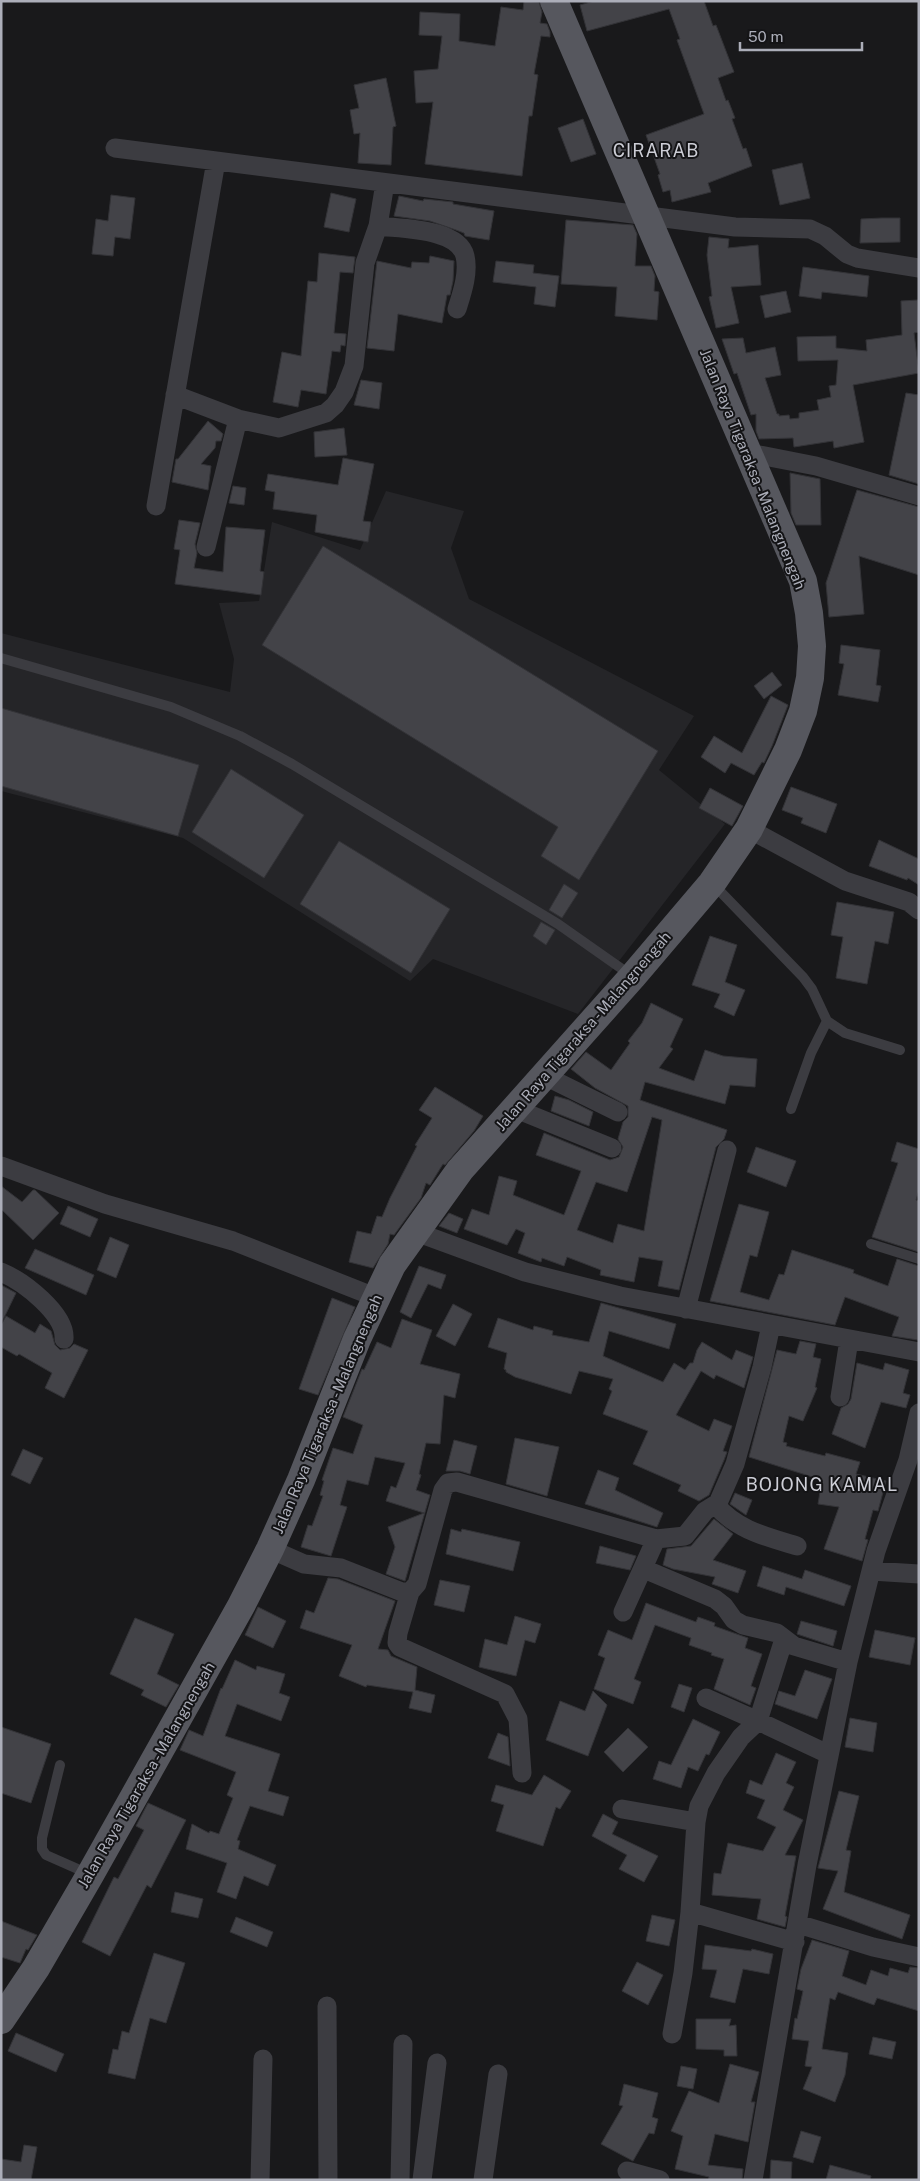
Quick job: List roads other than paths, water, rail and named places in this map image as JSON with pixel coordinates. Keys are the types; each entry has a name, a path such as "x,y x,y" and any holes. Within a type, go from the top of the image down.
{"main road":[{"name":"Jalan Raya Tigaraksa - Malangnengah","path":"1,2020 36,1968 90,1875 241,1606 270,1549 301,1480 337,1386 375,1297 392,1265 460,1170 633,976 712,883 748,828 788,750 803,711 810,678 812,646 809,613 803,581 554,1"}],"street":[{"path":"115,148 735,227 810,229 825,236 847,254 857,258 919,268"},
{"path":"156,506 216,161"},
{"path":"175,395 238,419 279,428 316,417 335,405 344,392 354,366 365,263 378,226 385,183"},
{"path":"378,226 441,234 452,238 458,243 465,257 465,280 457,310"},
{"path":"206,547 238,419"},
{"path":"749,453 816,466 919,496"},
{"path":"748,828 845,881 909,902 919,910"},
{"path":"545,1076 618,1112"},
{"path":"516,1109 612,1148"},
{"path":"686,1309 727,1150"},
{"path":"1,1166 105,1204 233,1241 375,1297"},
{"path":"416,1232 525,1272 620,1296 919,1352"},
{"path":"1,1272 29,1290 53,1311 64,1327 64,1339"},
{"path":"522,1773 518,1719 505,1694 398,1645 398,1633 410,1592 417,1584 443,1490 448,1483 452,1482 656,1539 685,1536 705,1511 716,1505 735,1464 762,1367 771,1325"},
{"path":"840,1398 849,1340"},
{"path":"753,2180 828,1754 848,1662 871,1571 908,1460 919,1413"},
{"path":"716,1505 721,1512 740,1526 757,1534 797,1546"},
{"path":"623,1612 656,1539"},
{"path":"270,1549 304,1564 341,1568 402,1592 410,1592"},
{"path":"644,1569 715,1599 724,1606 734,1620 743,1625 777,1633 794,1646 848,1662"},
{"path":"871,1571 919,1574"},
{"path":"672,2034 683,1973 699,1806 716,1773 741,1737 758,1721 784,1639"},
{"path":"706,1698 828,1754"},
{"path":"622,1809 696,1822"},
{"path":"690,1912 919,1957"},
{"path":"327,2006 328,2180"},
{"path":"400,2180 403,2044"},
{"path":"260,2180 263,2059"},
{"path":"422,2180 437,2063"},
{"path":"483,2180 498,2074"},
{"path":"627,2171 660,2180"}],"lane":[{"path":"1,658 171,707 240,736 292,764 558,924 633,976"},
{"path":"712,883 803,976 827,1021 845,1033 900,1050"},
{"path":"791,1109 811,1053 827,1021"},
{"path":"870,1244 919,1259"},
{"path":"60,1765 42,1838 42,1849 46,1855 90,1875"}],"district":[{"name":"CIRARAB","path":"656,150"},
{"name":"BOJONG KAMAL","path":"822,1484"}]}
